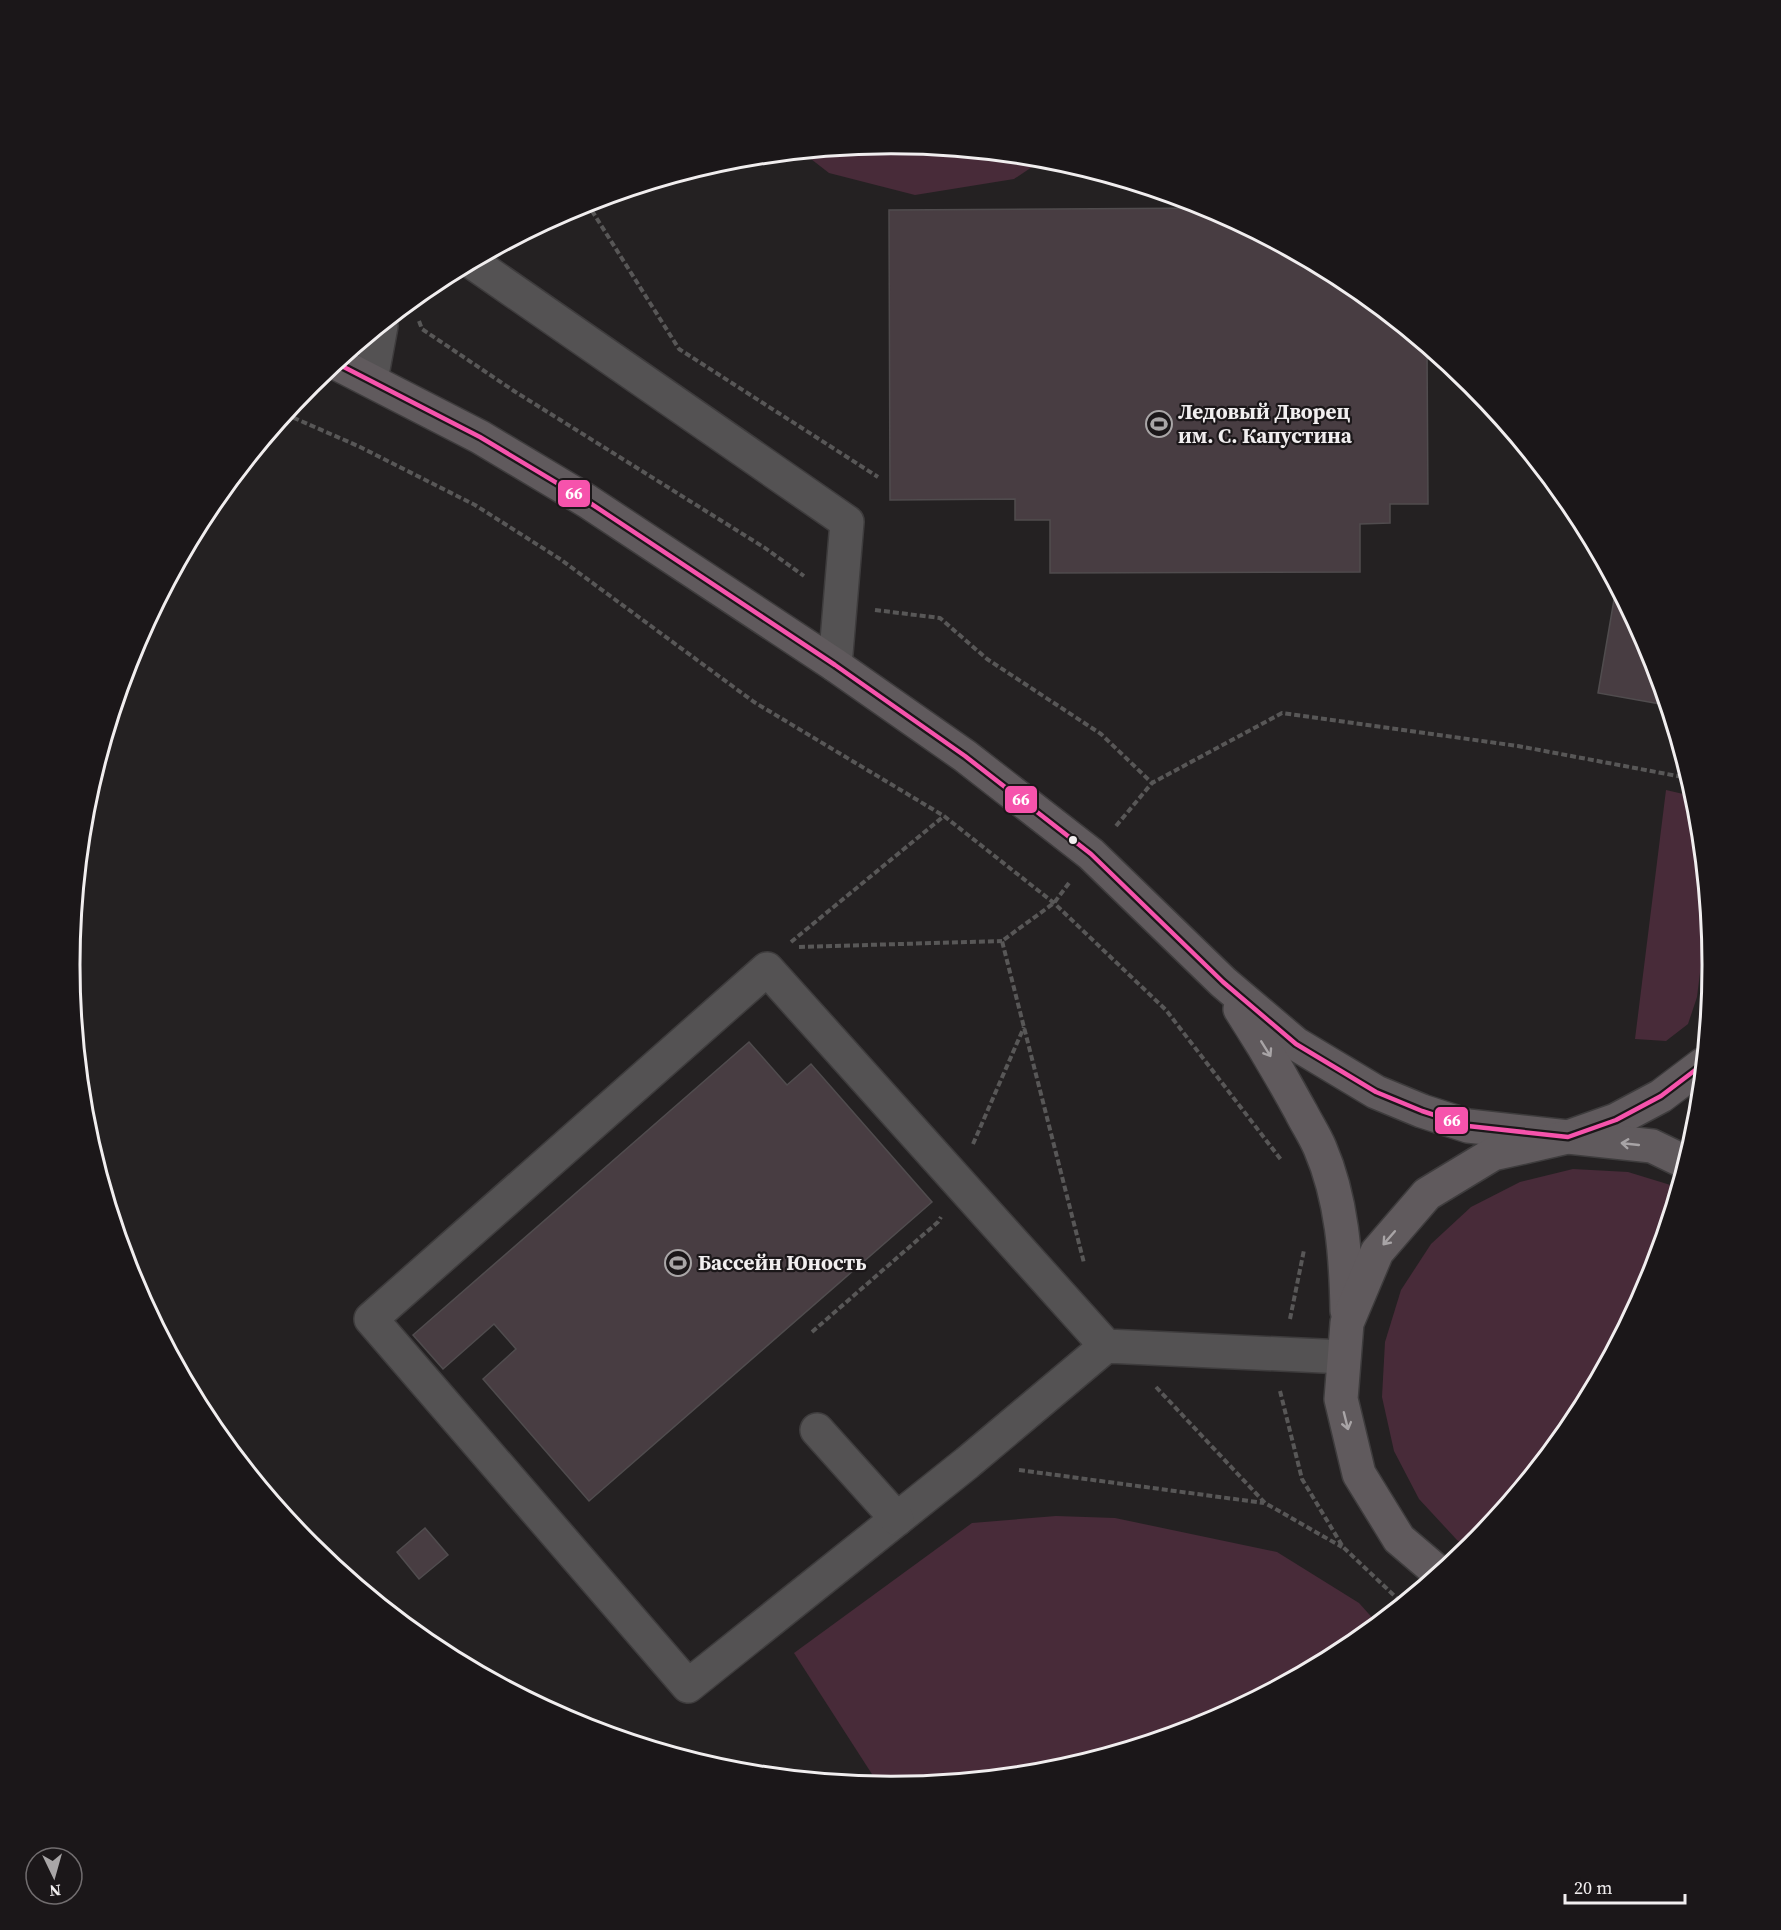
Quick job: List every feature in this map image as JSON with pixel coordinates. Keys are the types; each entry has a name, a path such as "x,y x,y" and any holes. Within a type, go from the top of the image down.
{"main road":[{"path":"344,367 480,437 587,501 835,665 965,756 1091,854 1224,982 1296,1044 1376,1092 1422,1111 1468,1126 1652,1146 1678,1159"},
{"path":"1224,982 1275,1065 1320,1149 1335,1191 1343,1233 1347,1277 1347,1323 1341,1399 1359,1474 1399,1539 1427,1573"},
{"path":"1347,1323 1377,1252 1427,1194 1493,1154 1568,1137 1616,1120 1661,1096 1695,1070"},
{"path":"1399,1539 1433,1568"}],"lane":[{"path":"479,267 847,522 835,665"},
{"path":"371,380 379,336"},
{"path":"1116,1347 767,969 371,1319 688,1686 1116,1347 1344,1357"},
{"path":"817,1430 897,1519"}],"path":[{"path":"592,211 679,349 878,477"},
{"path":"419,319 422,328 514,391 765,548 826,591 872,610 940,618 987,659 1101,734 1152,783 1282,713 1518,746 1679,776"},
{"path":"293,417 358,446 475,505 560,560 754,702 944,816 1054,903 1166,1010 1286,1165"},
{"path":"944,816 784,948 1002,941 1054,903"},
{"path":"1002,941 1085,1266"},
{"path":"1304,1241 1304,1252 1277,1377 1302,1479 1342,1547"},
{"path":"1116,1347 1265,1503 1342,1547 1397,1598"},
{"path":"967,1463 1265,1503"}],"shaded area":[{"path":"890,154 944,156 1032,167 1014,179 915,195 829,173 810,159"},
{"path":"1666,790 1683,794 1695,859 1702,958 1697,997 1688,1024 1666,1041 1635,1039"},
{"path":"1573,1169 1628,1172 1671,1185 1640,1275 1593,1371 1565,1416 1534,1459 1500,1500 1460,1542 1419,1499 1394,1451 1382,1397 1385,1342 1401,1290 1431,1244 1471,1207 1520,1182"},
{"path":"1056,1516 1115,1518 1277,1552 1359,1603 1372,1617 1296,1667 1249,1692 1151,1733 1049,1760 996,1769 944,1774 873,1775 794,1653 972,1523"}],"building":[{"name":"Ледовый Дворец им. С. Капустина","path":"1180,208 1249,238 1296,263 1341,291 1427,357 1428,504 1390,504 1390,523 1360,524 1360,572 1050,573 1050,520 1015,520 1015,499 890,500 889,210"},
{"path":"1614,599 1640,655 1658,704 1598,693"},
{"name":"Бассейн Юность","path":"749,1042 787,1085 811,1064 932,1202 589,1501 483,1379 516,1349 494,1324 443,1369 413,1335"},
{"path":"425,1528 448,1555 419,1579 397,1552"}],"transit line":[{"name":"66","path":"344,367 480,437 587,501 835,665 965,756 1091,854 1223,982 1296,1044 1376,1092 1422,1111 1468,1126 1568,1137 1616,1120 1661,1096 1695,1070"}],"place":[{"name":"Ледовый Дворец им. С. Капустина","path":"1159,424"},
{"name":"Бассейн Юность","path":"678,1263"}]}
